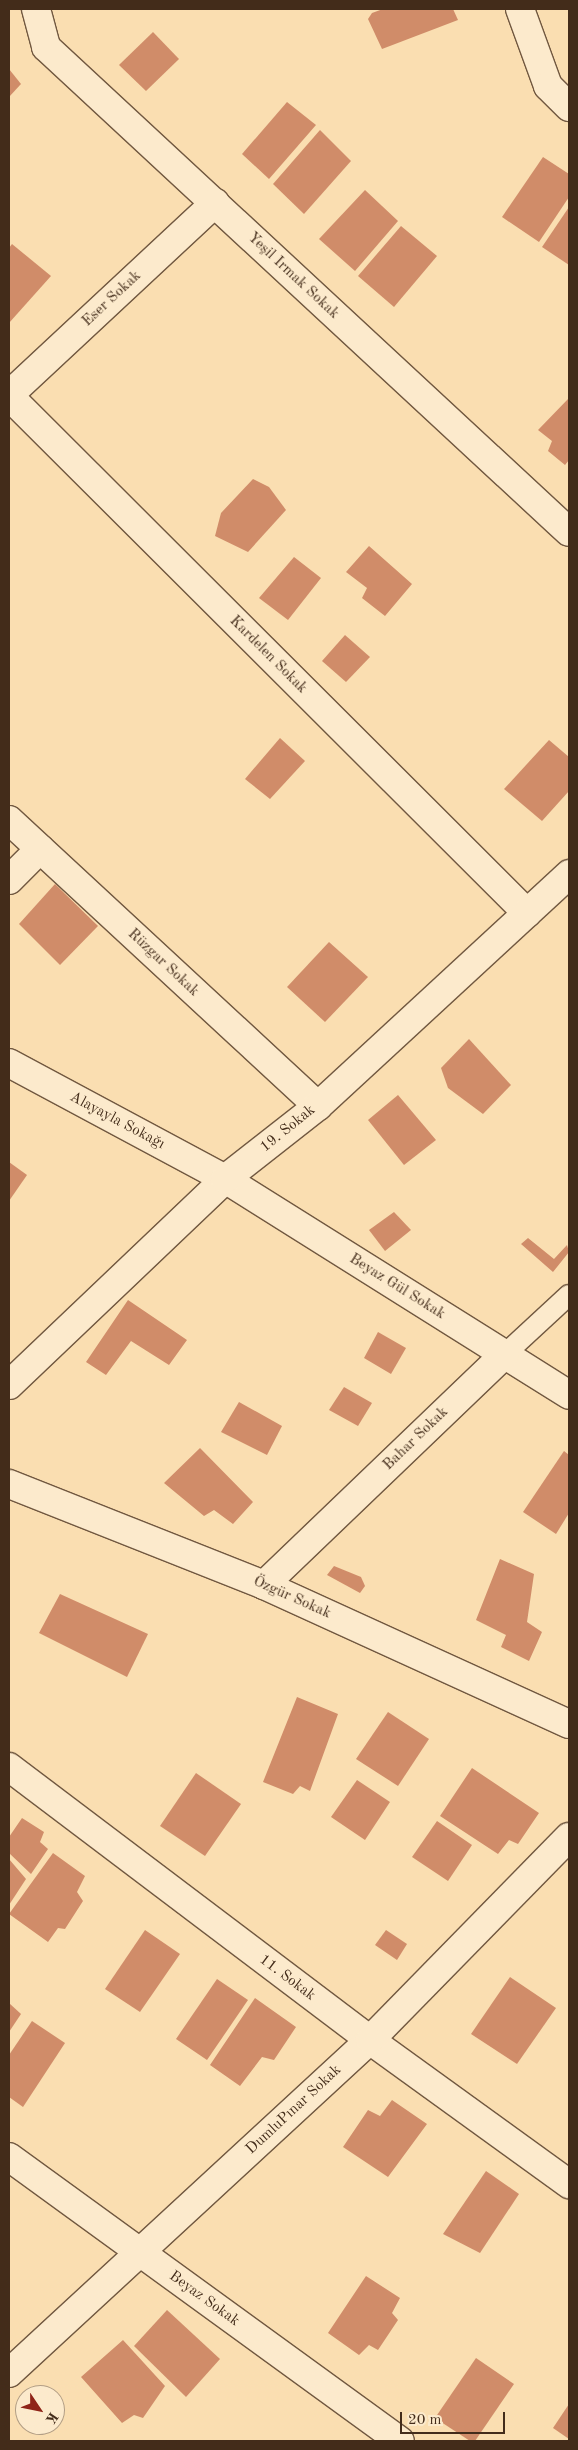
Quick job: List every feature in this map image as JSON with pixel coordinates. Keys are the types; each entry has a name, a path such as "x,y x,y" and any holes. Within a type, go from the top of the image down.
{"street":[{"name":"Yeşil Irmak Sokak","path":"36,9 46,47 569,532"},
{"path":"520,9 548,86 569,107"},
{"name":"Eser Sokak","path":"9,396 215,203"},
{"name":"Kardelen Sokak","path":"9,396 527,913"},
{"name":"Rüzgar Sokak","path":"9,820 318,1106"},
{"path":"9,880 40,849"},
{"name":"19. Sokak","path":"9,1385 225,1180 318,1106 569,874"},
{"name":"Alayayla Sokağı","path":"9,1062 225,1180"},
{"name":"Beyaz Gül Sokak","path":"225,1180 569,1395"},
{"name":"Bahar Sokak","path":"264,1585 505,1354"},
{"name":"Özgür Sokak","path":"9,1484 264,1585 569,1724"},
{"name":"11. Sokak","path":"9,1767 370,2040 569,2184"},
{"name":"DumluPınar Sokak","path":"9,2373 370,2040 569,1837"},
{"name":"Beyaz Sokak","path":"9,2157 400,2441"}],"lane":[{"name":"Bahar Sokak","path":"505,1354 569,1295"}],"building":[{"path":"383,9 453,9 458,20 382,49 368,19 372,13"},
{"path":"153,32 179,59 146,91 119,65"},
{"path":"9,69 21,84 9,97"},
{"path":"287,102 316,125 269,179 242,154"},
{"path":"320,130 351,161 304,214 273,184"},
{"path":"543,157 569,174 569,197 539,242 502,217"},
{"path":"365,190 398,221 355,271 319,239"},
{"path":"569,207 569,265 542,247"},
{"path":"401,226 437,256 394,307 358,276"},
{"path":"12,244 51,276 9,323 9,248"},
{"path":"569,398 569,460 565,465 548,451 552,441 538,430"},
{"path":"253,479 269,487 286,510 248,552 215,536 221,513"},
{"path":"369,546 412,584 385,616 362,598 367,588 346,572"},
{"path":"294,557 321,578 288,620 259,598"},
{"path":"345,635 370,657 346,682 322,661"},
{"path":"280,738 305,761 270,799 245,779"},
{"path":"549,740 569,757 569,791 542,821 504,789"},
{"path":"55,884 98,926 60,965 19,924"},
{"path":"329,942 368,977 325,1022 287,987"},
{"path":"469,1039 511,1085 483,1114 448,1088 441,1068"},
{"path":"398,1095 436,1140 404,1165 368,1120"},
{"path":"9,1162 27,1175 9,1201"},
{"path":"394,1212 411,1230 385,1251 369,1230"},
{"path":"528,1238 554,1259 567,1245 569,1252 553,1272 521,1244"},
{"path":"128,1300 187,1340 169,1365 131,1341 106,1375 86,1362"},
{"path":"378,1332 406,1348 391,1374 364,1358"},
{"path":"344,1387 372,1403 358,1426 329,1410"},
{"path":"239,1402 282,1426 267,1455 221,1432"},
{"path":"200,1448 253,1502 233,1524 214,1510 204,1516 164,1483"},
{"path":"564,1451 569,1455 569,1513 556,1534 523,1512"},
{"path":"500,1559 534,1574 527,1622 542,1632 529,1661 501,1647 506,1635 476,1620"},
{"path":"334,1566 361,1577 365,1586 360,1593 327,1575"},
{"path":"60,1594 148,1634 127,1677 39,1633"},
{"path":"297,1697 338,1714 310,1791 300,1786 293,1794 263,1782"},
{"path":"388,1712 429,1739 398,1786 356,1759"},
{"path":"472,1768 539,1813 518,1844 509,1840 498,1854 440,1816"},
{"path":"196,1773 241,1804 205,1856 160,1826"},
{"path":"357,1780 390,1802 365,1840 331,1817"},
{"path":"22,1818 44,1832 40,1842 48,1849 31,1874 9,1853 9,1837"},
{"path":"437,1821 472,1845 448,1881 412,1857"},
{"path":"53,1853 85,1876 77,1892 83,1901 65,1929 58,1928 48,1942 9,1914"},
{"path":"9,1859 26,1879 9,1905"},
{"path":"145,1930 180,1954 140,2012 105,1989"},
{"path":"386,1930 407,1944 397,1960 375,1945"},
{"path":"510,1977 556,2008 517,2064 471,2034"},
{"path":"217,1979 248,2000 207,2060 176,2039"},
{"path":"255,1998 296,2027 274,2060 262,2057 240,2086 210,2065"},
{"path":"9,2003 21,2014 9,2032"},
{"path":"32,2021 65,2043 23,2107 9,2097 9,2055"},
{"path":"392,2100 427,2124 388,2177 343,2147 368,2110 380,2116"},
{"path":"486,2171 519,2194 480,2253 443,2234"},
{"path":"366,2276 400,2298 392,2313 398,2320 378,2350 369,2345 359,2355 328,2333"},
{"path":"167,2310 220,2359 186,2397 134,2346"},
{"path":"123,2340 165,2386 143,2418 134,2415 122,2423 81,2377"},
{"path":"476,2358 514,2384 475,2441 470,2441 435,2418"},
{"path":"569,2404 569,2439 553,2428"}]}
